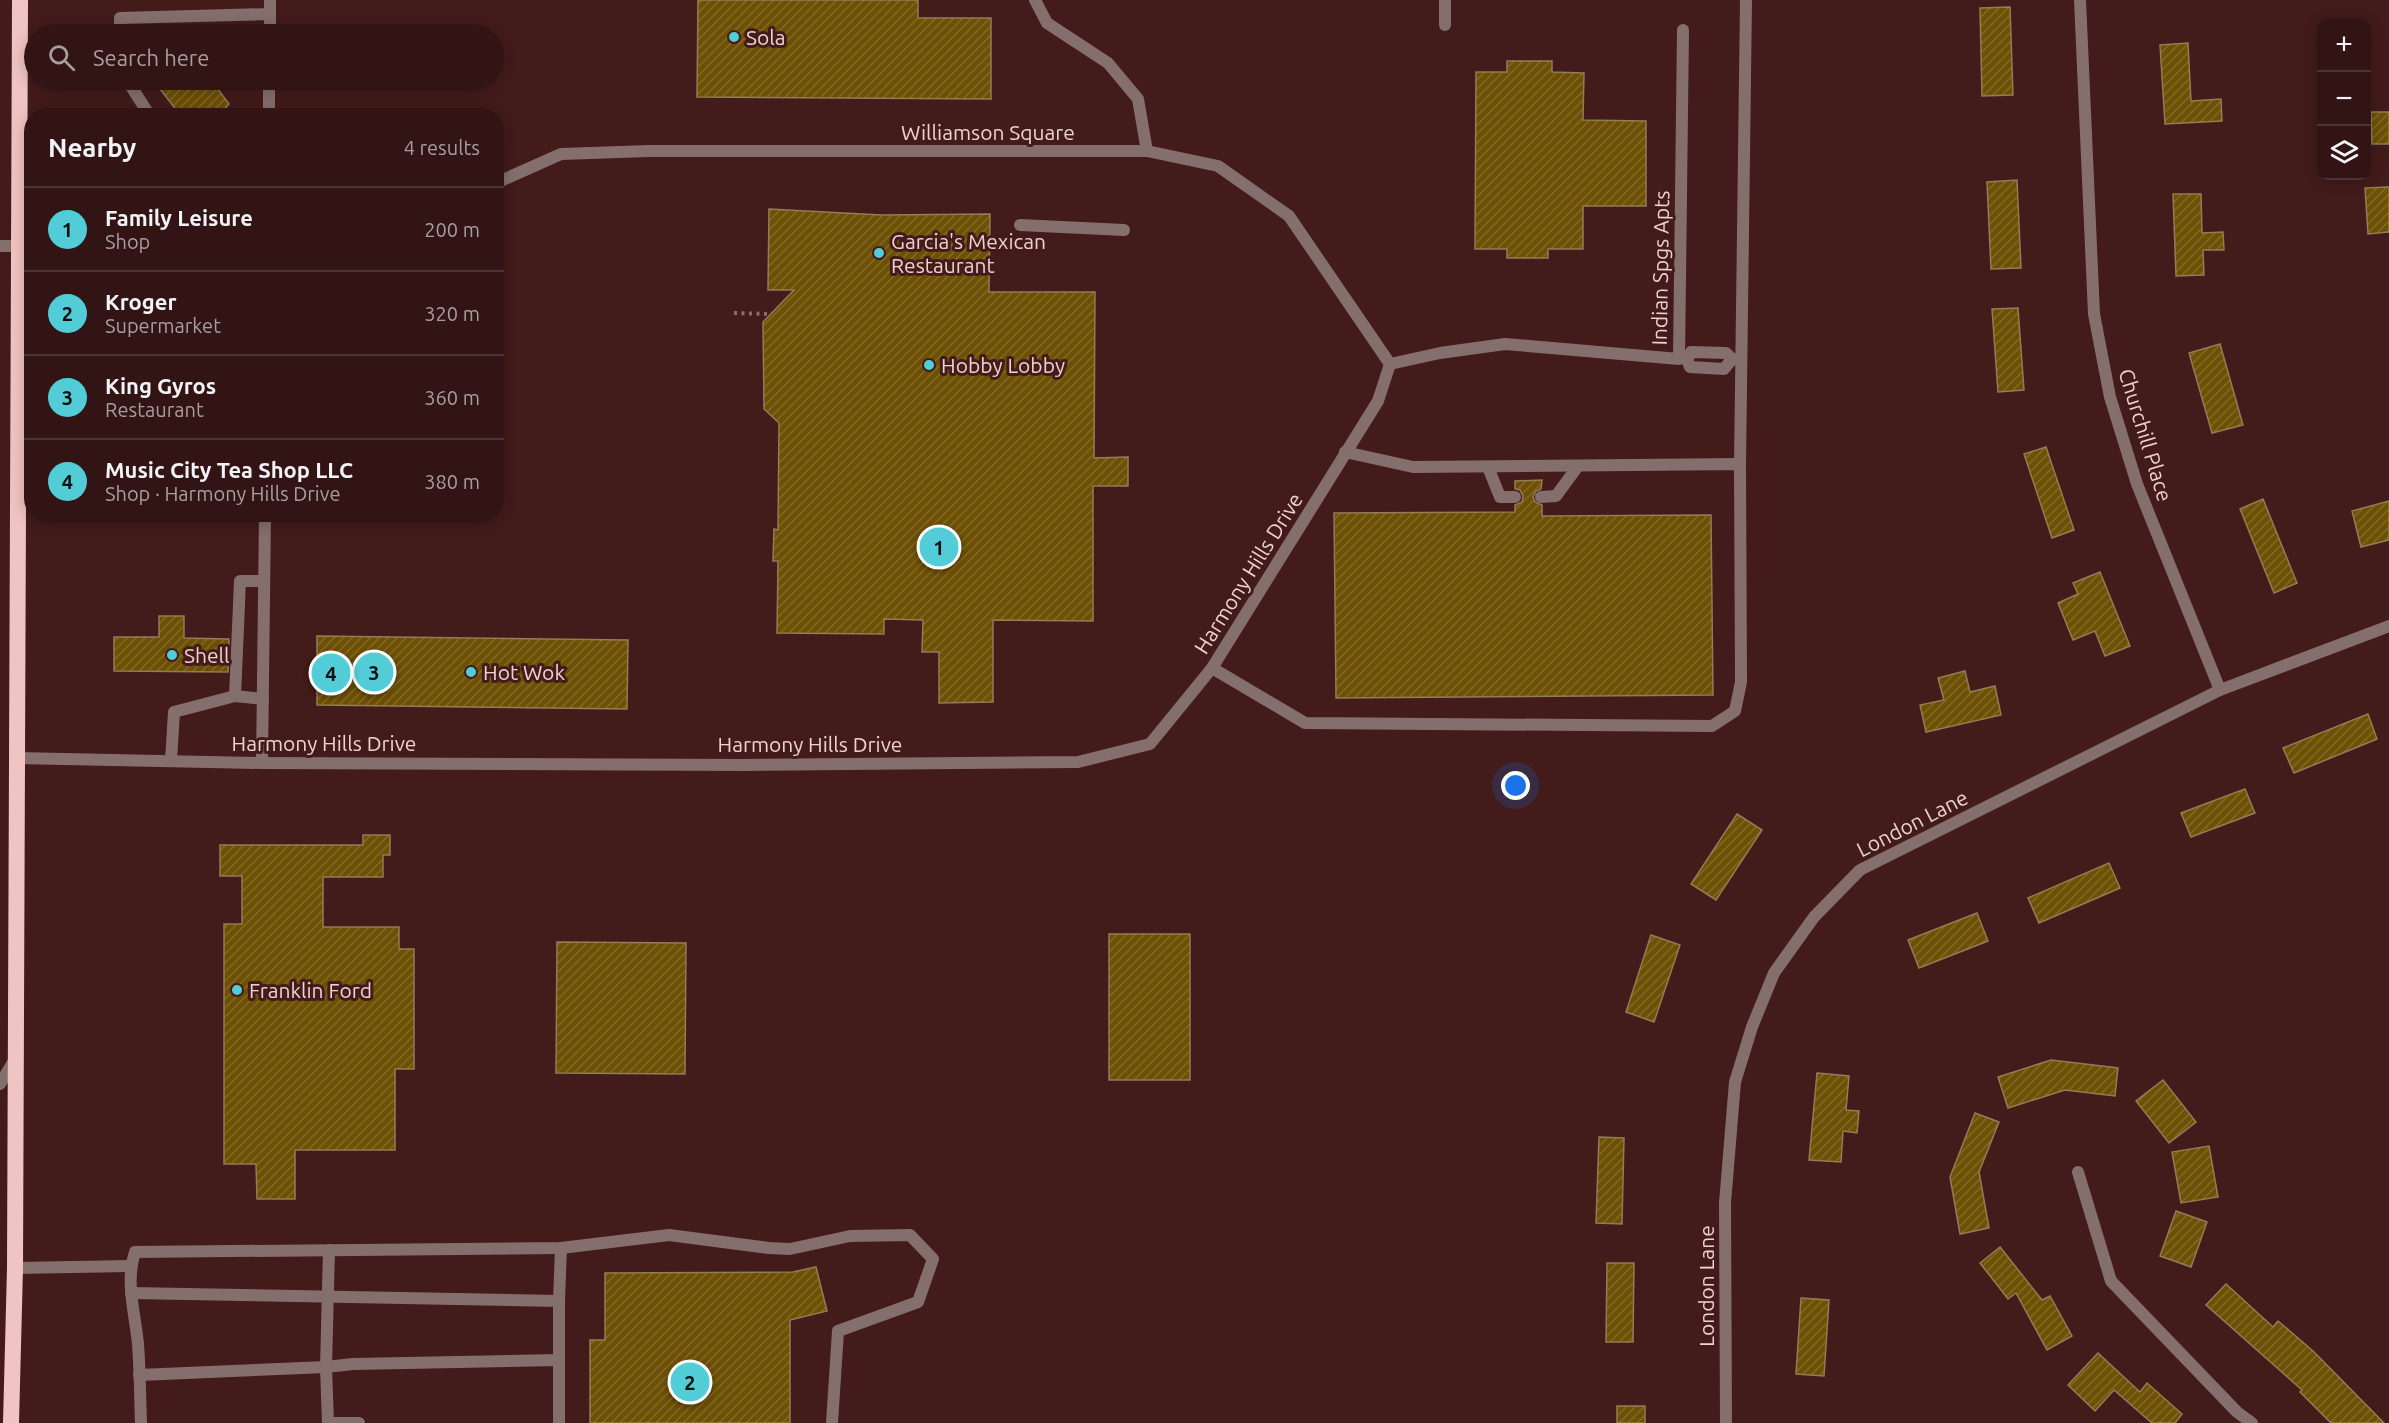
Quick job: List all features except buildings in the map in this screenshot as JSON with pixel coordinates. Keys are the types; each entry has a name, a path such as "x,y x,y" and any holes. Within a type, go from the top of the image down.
{"highway":[{"path":"20,0 24,197"},
{"path":"11,1423 15,1268 16,758 24,303"}],"street":[{"path":"270,0 270,24"},
{"path":"1035,0 1047,23 1108,63 1138,99 1147,151"},
{"path":"1445,0 1445,25"},
{"path":"1212,668 1305,723 1712,726 1735,711 1741,682 1737,360 1746,0"},
{"name":"Churchill Place","path":"2080,0 2094,314 2110,398 2137,484 2220,690"},
{"path":"120,24 120,18 270,14"},
{"name":"Indian Spgs Apts","path":"1390,364 1440,353 1505,344 1683,359 1683,30"},
{"path":"134,90 145,108"},
{"path":"269,90 269,108"},
{"name":"Williamson Square","path":"504,179 561,154 649,151 1147,151 1218,166 1290,216 1390,364"},
{"path":"1020,225 1124,230"},
{"path":"0,246 24,246"},
{"path":"1683,359 1691,352 1726,353 1737,360"},
{"name":"Harmony Hills Drive","path":"16,758 262,763 744,765 1078,762 1150,744 1212,668 1378,401 1390,364"},
{"path":"1345,452 1413,468 1740,464"},
{"path":"1541,497 1556,496 1578,466"},
{"path":"1488,467 1500,497 1515,497"},
{"path":"262,763 265,522"},
{"path":"235,696 240,581 264,581"},
{"name":"London Lane","path":"1726,1423 1725,1203 1736,1082 1752,1027 1774,973 1814,917 1860,870 2220,690 2389,626"},
{"path":"171,761 174,712 235,696 263,699"},
{"path":"0,1084 15,1059"},
{"path":"2078,1172 2111,1281 2237,1412 2252,1423"},
{"path":"141,1423 138,1344 130,1266 135,1252 561,1248 669,1235 790,1249 850,1236 909,1235 933,1259 918,1302 838,1332 832,1423"},
{"path":"559,1423 561,1248"},
{"path":"329,1250 326,1367 328,1423 359,1423"},
{"path":"15,1268 130,1266"},
{"path":"132,1293 559,1301"},
{"path":"139,1375 353,1364 559,1360"}],"path":[{"path":"734,313 771,314"}],"place":[{"name":"Sola","path":"734,37"},
{"name":"Garcia's Mexican Restaurant","path":"879,253"},
{"name":"Hobby Lobby","path":"929,365"},
{"name":"Family Leisure","path":"939,547"},
{"name":"Shell","path":"172,655"},
{"name":"King Gyros","path":"374,672"},
{"name":"Hot Wok","path":"471,672"},
{"name":"Music City Tea Shop LLC","path":"331,673"},
{"name":"Franklin Ford","path":"237,990"},
{"name":"Kroger","path":"690,1382"}]}
